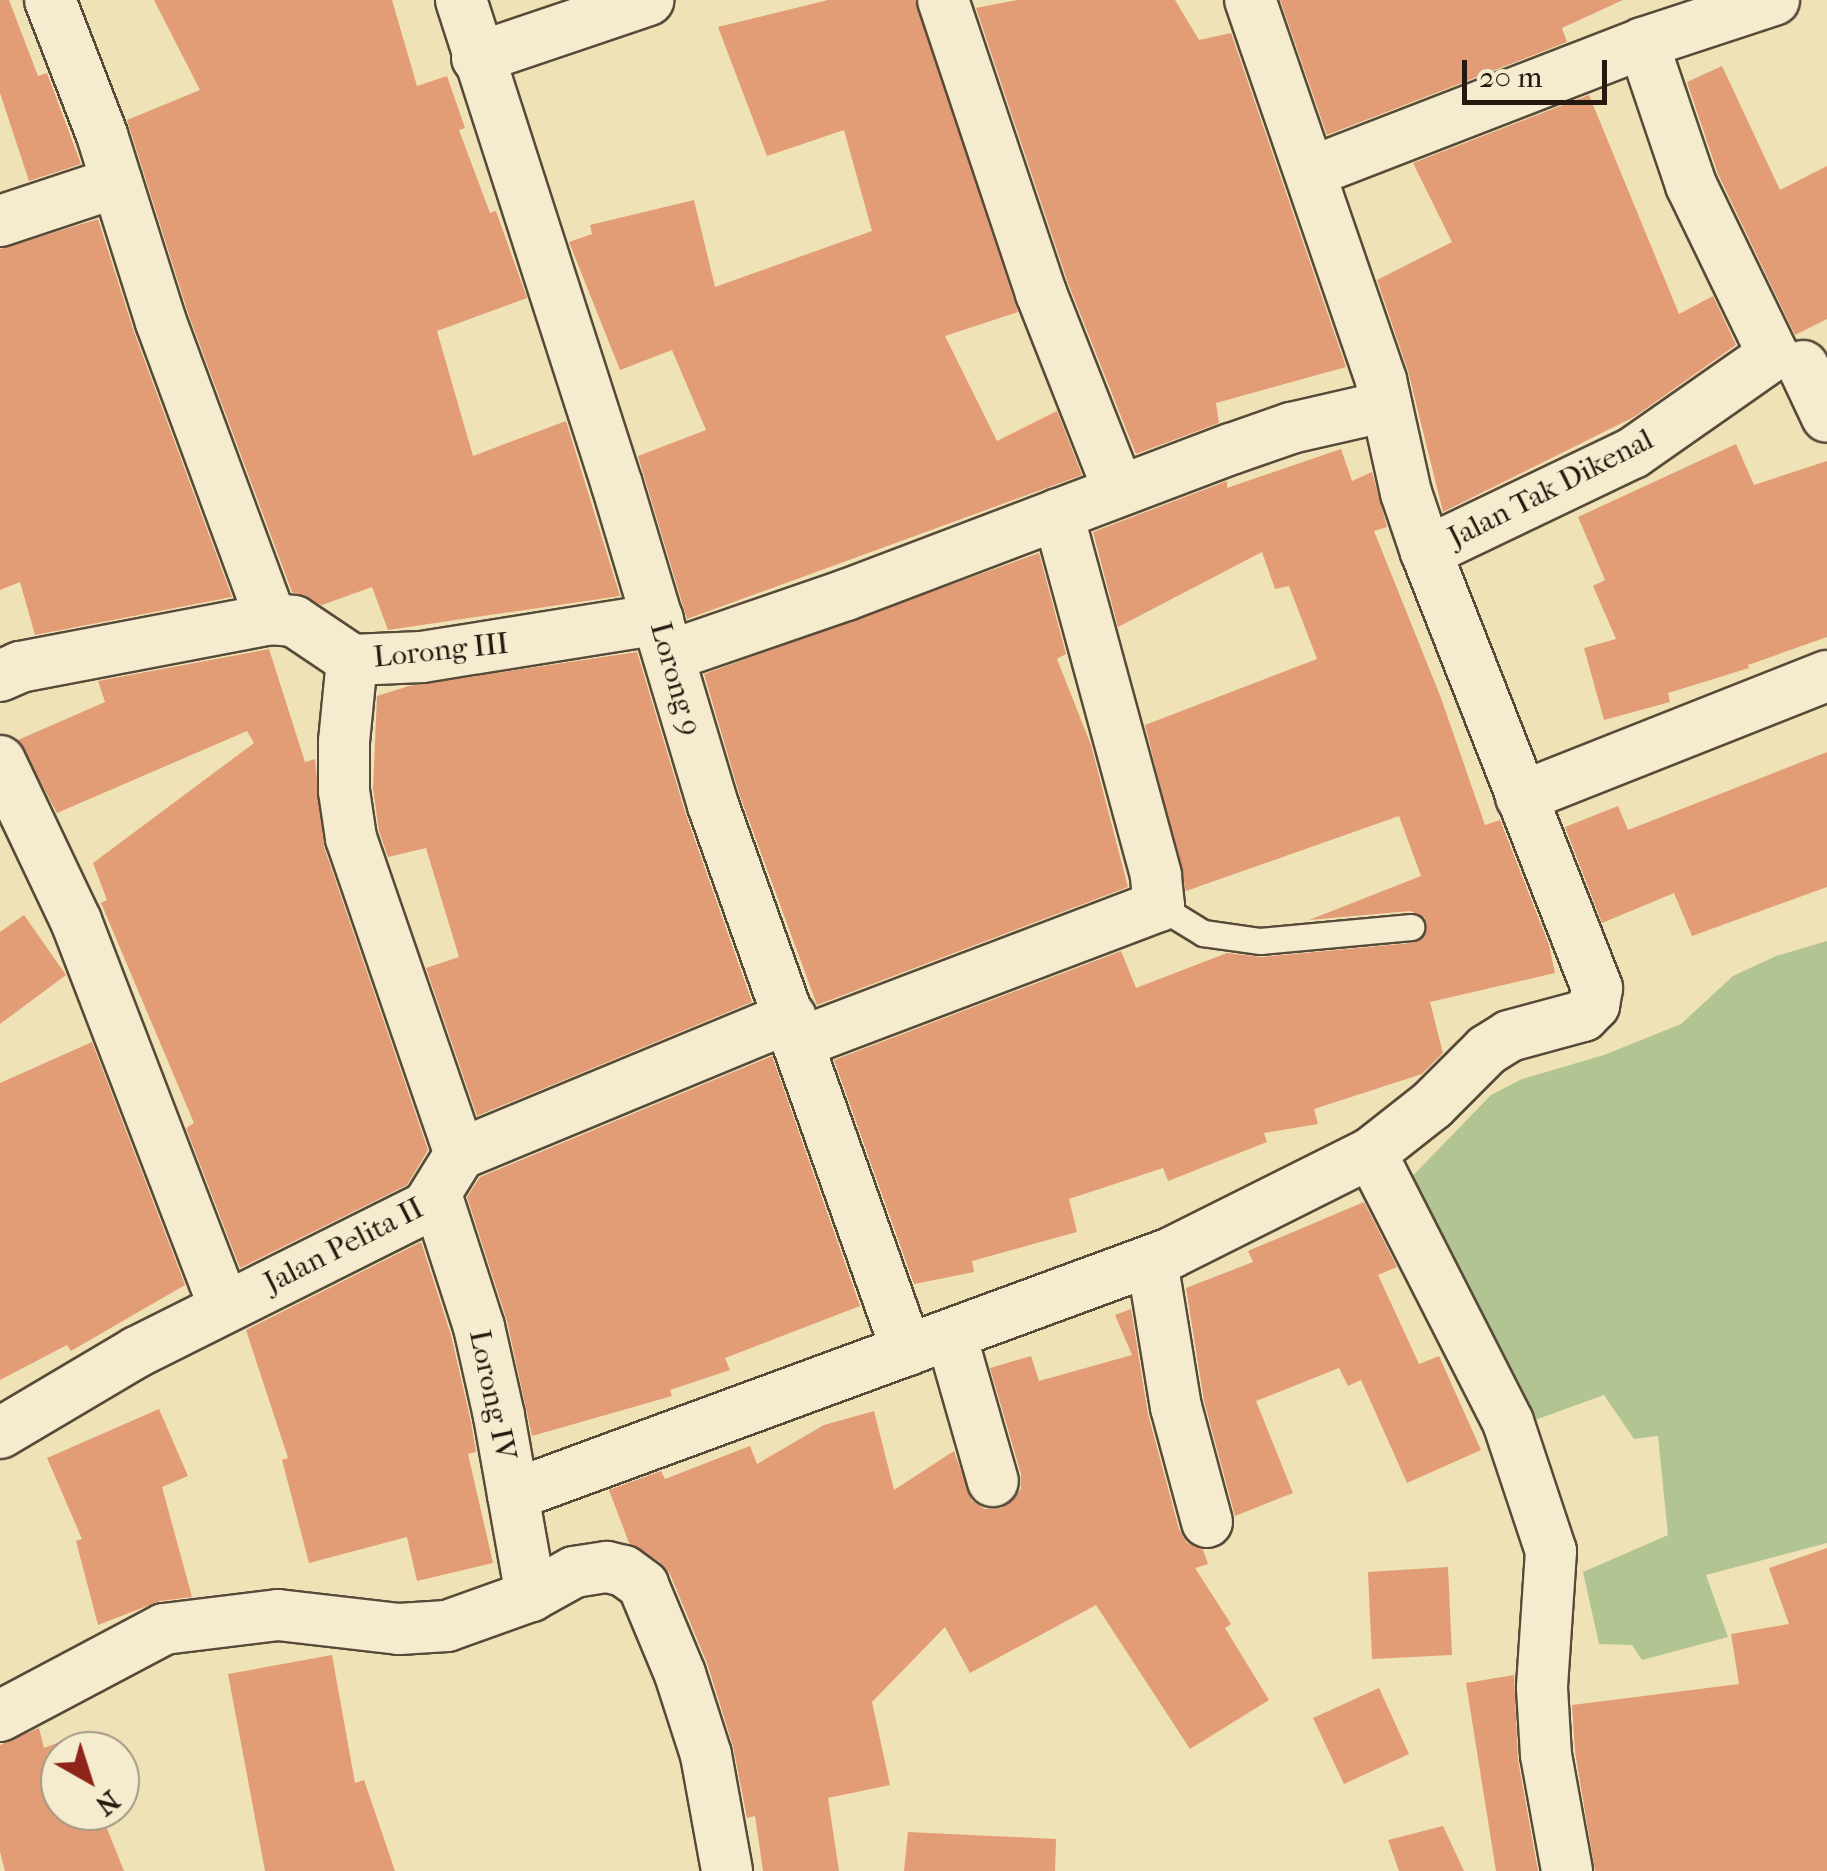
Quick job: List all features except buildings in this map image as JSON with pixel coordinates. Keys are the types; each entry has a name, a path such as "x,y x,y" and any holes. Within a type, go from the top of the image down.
{"street":[{"path":"7,658 271,619 161,322 117,182 50,0"},
{"name":"Lorong 9","path":"461,0 664,638 713,805 796,1029 929,1343 993,1480"},
{"path":"477,58 648,0"},
{"path":"943,0 1042,292 1118,488"},
{"path":"514,1495 1152,1261 1371,1153 1432,1106 1486,1050 1509,1036 1583,1016 1594,1006 1598,988 1426,552 1406,493 1387,406 1250,0"},
{"path":"1310,172 1643,43 1774,0"},
{"path":"1643,43 1691,185 1801,358 1827,417"},
{"path":"0,221 117,182"},
{"name":"Jalan Tak Dikenal","path":"1426,552 1632,453 1801,358"},
{"name":"Lorong III","path":"271,619 294,621 352,660 664,638 846,596 1118,488 1291,428 1387,406"},
{"path":"352,660 344,741 344,791 351,838 460,1154 796,1029 1159,906 1156,875 1058,514"},
{"path":"1521,797 1827,676"},
{"path":"0,761 76,921 224,1307"},
{"path":"1371,1153 1466,1348 1508,1422 1551,1550 1542,1688 1546,1755 1567,1871"},
{"name":"Jalan Pelita II","path":"0,1433 224,1307 395,1226 437,1197 460,1154"},
{"name":"Lorong IV","path":"437,1197 478,1328 531,1596"},
{"path":"1152,1261 1176,1407 1207,1522"},
{"path":"0,1716 164,1629 278,1615 400,1629 447,1626 531,1596 574,1572 607,1566 624,1571 642,1585 680,1674 706,1755 727,1871"}],"lane":[{"path":"1159,906 1203,933 1260,942 1411,927"}],"green space":[{"path":"1827,941 1827,1543 1706,1575 1728,1637 1642,1660 1632,1645 1599,1644 1583,1572 1668,1535 1658,1436 1634,1439 1604,1395 1513,1428 1396,1193 1491,1095 1522,1079 1604,1055 1681,1024 1733,976 1776,956"}]}
